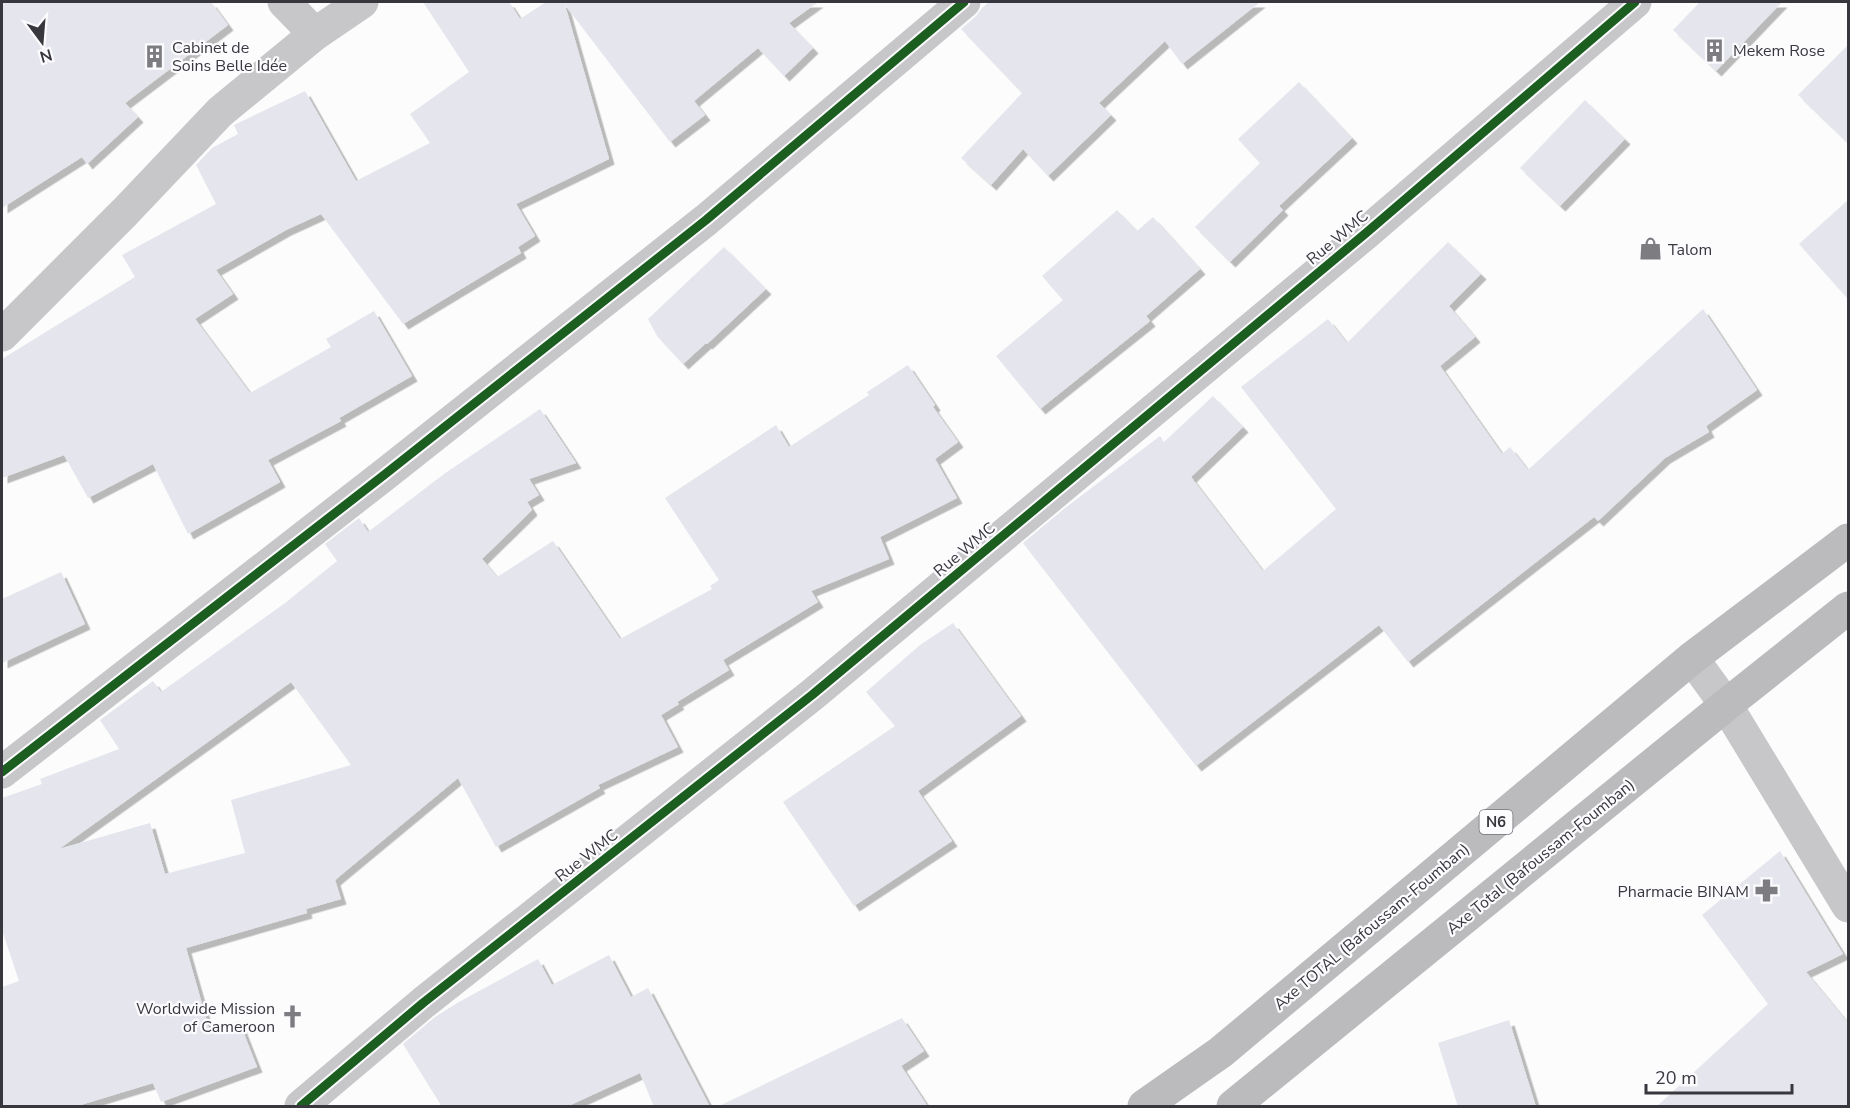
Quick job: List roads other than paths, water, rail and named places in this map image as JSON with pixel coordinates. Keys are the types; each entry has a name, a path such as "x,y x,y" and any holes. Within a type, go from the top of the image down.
{"highway":[{"name":"Axe TOTAL (Bafoussam-Foumban)","path":"1144,1107 1221,1052 1692,658 1848,540"},
{"name":"Axe Total (Bafoussam-Foumban)","path":"1233,1107 1848,608"}],"street":[{"path":"284,2 315,34"},
{"path":"2,334 125,212 220,112 315,34 362,2"},
{"path":"2,772 697,228 964,2"},
{"name":"Rue WMC","path":"301,1107 423,1003 812,695 1366,233 1635,2"},
{"path":"1692,658 1726,705 1848,906"}],"place":[{"name":"Mekem Rose","path":"1715,50"},
{"name":"Cabinet de Soins Belle Idée","path":"154,56"},
{"name":"Talom","path":"1650,249"},
{"name":"Pharmacie BINAM","path":"1767,891"},
{"name":"Worldwide Mission of Cameroon","path":"293,1017"}]}
